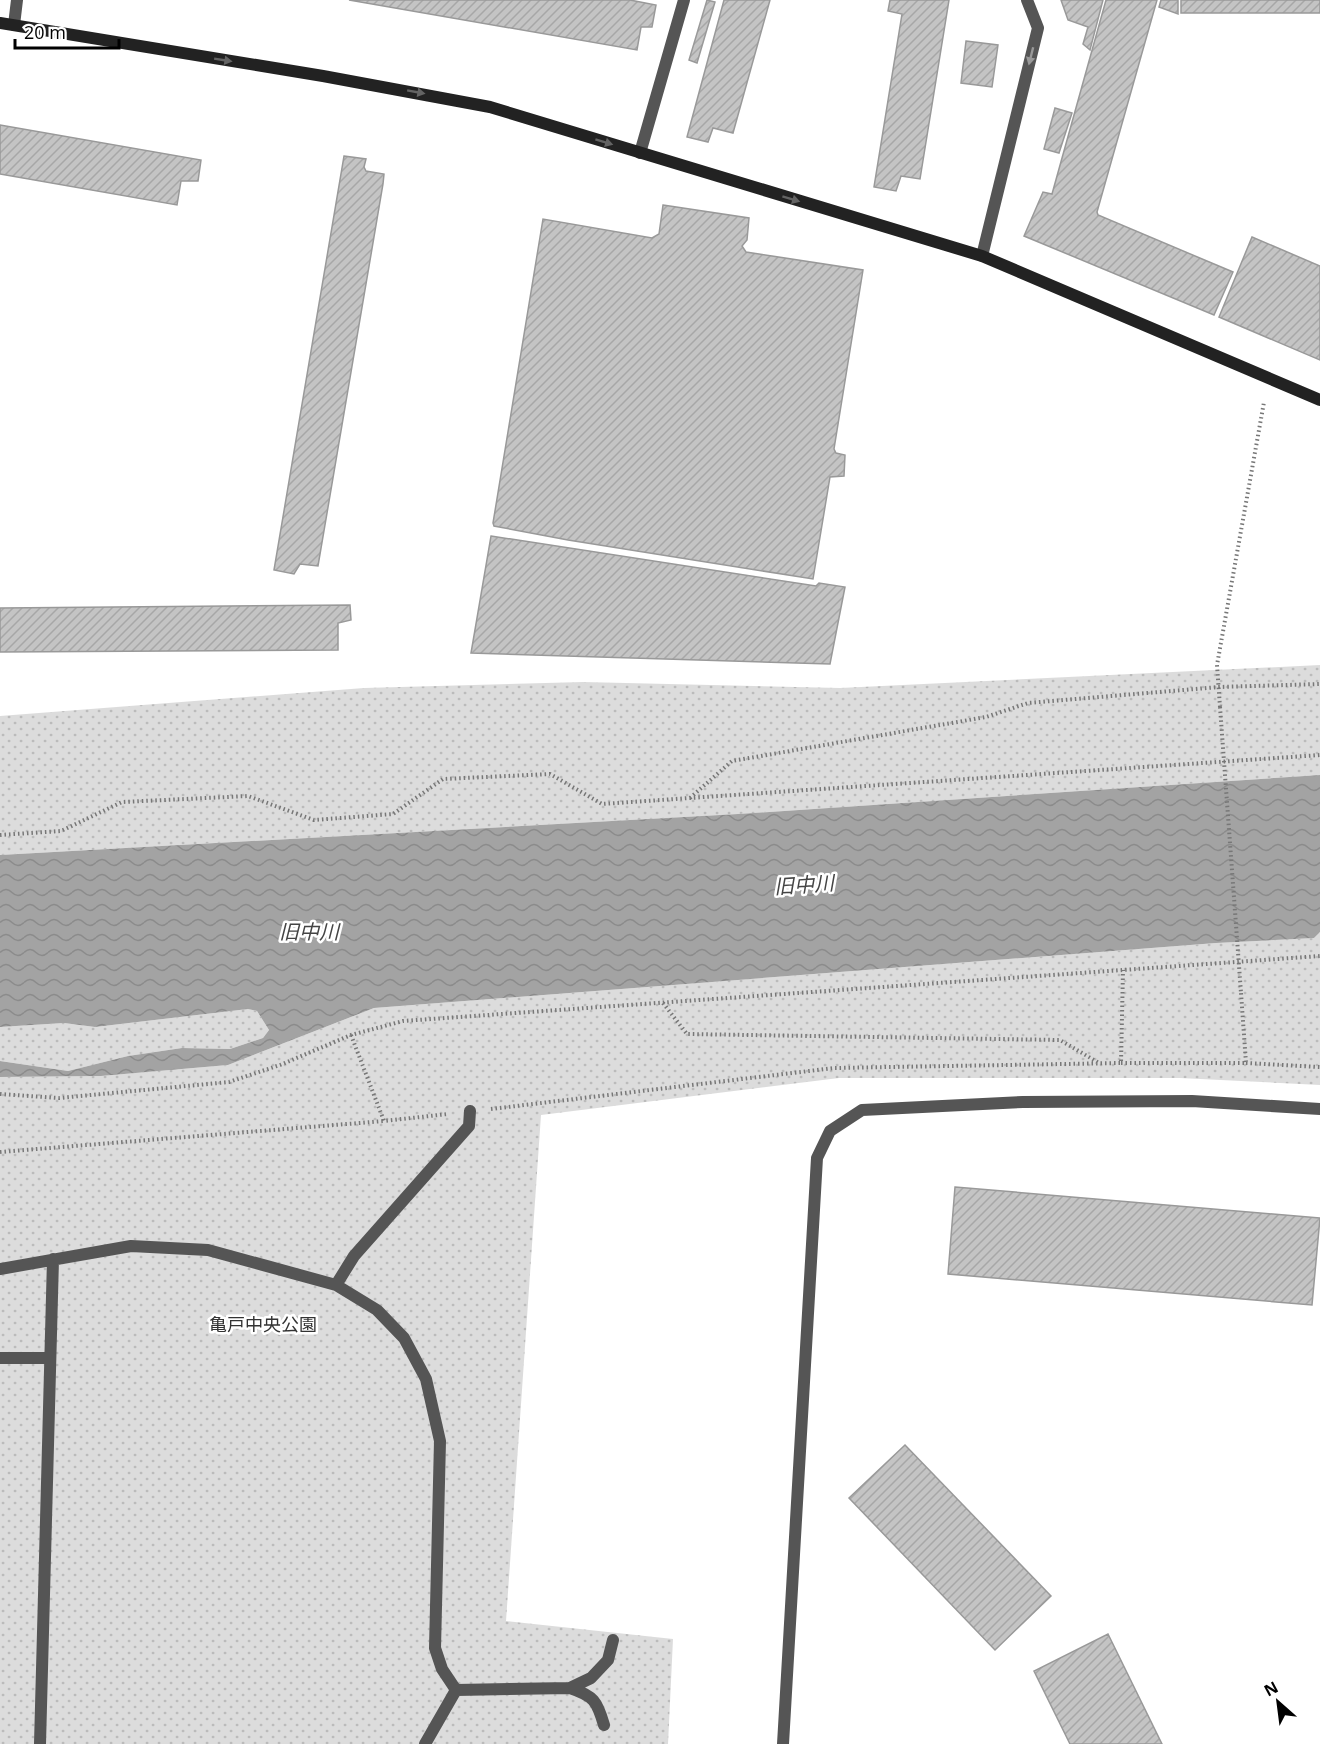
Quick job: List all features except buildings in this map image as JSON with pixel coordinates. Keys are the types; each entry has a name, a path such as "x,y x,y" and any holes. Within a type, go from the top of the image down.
{"street":[{"path":"14,25 17,0"},
{"path":"640,153 684,0"},
{"path":"982,256 1038,28 1027,0"},
{"path":"0,23 440,96 490,107 982,256 1320,400"},
{"path":"783,1744 817,1158 830,1131 862,1110 1023,1102 1192,1101 1320,1108"},
{"path":"336,1285 354,1256 469,1126 470,1111"},
{"path":"0,1269 131,1246 208,1250 336,1285 377,1310 404,1338 426,1379 440,1441 435,1648 442,1669 456,1690"},
{"path":"40,1744 53,1259"},
{"path":"0,1358 51,1358"},
{"path":"570,1688 591,1677 608,1660 613,1640"},
{"path":"456,1690 570,1688 590,1695 600,1708 604,1725"},
{"path":"425,1744 456,1690"}],"path":[{"path":"1246,1063 1221,707 1216,665 1269,378"},
{"path":"689,798 732,761 986,717 1028,703 1219,687 1320,684"},
{"path":"0,835 61,831 122,802 248,796 314,820 393,814 443,779 550,774 602,804 1320,754"},
{"path":"0,1094 59,1098 229,1082 280,1065 351,1035 403,1021 1320,956"},
{"path":"1121,1063 1123,970"},
{"path":"662,1003 687,1034 1060,1040 1099,1064"},
{"path":"351,1035 384,1121"},
{"path":"0,1152 384,1121 834,1068 1121,1063 1246,1063 1320,1066"}],"green space":[{"path":"1320,665 1320,775 738,814 0,855 0,716 364,688 583,682 840,688"},
{"name":"亀戸中央公園","path":"1320,932 1320,1085 1180,1078 839,1078 541,1115 506,1621 673,1639 668,1744 0,1744 0,1077 101,1076 228,1065 374,1008 1216,943 1314,938"},
{"path":"248,1009 257,1011 269,1030 263,1038 230,1049 182,1048 128,1056 68,1071 0,1061 0,1027 64,1023 95,1027"}],"water":[{"name":"旧中川","path":"1320,775 1320,932 1314,938 1216,943 374,1008 228,1065 101,1076 0,1077 0,1061 68,1071 128,1056 182,1048 230,1049 263,1038 269,1030 257,1011 248,1009 95,1027 64,1023 0,1027 0,855 738,814"}]}
